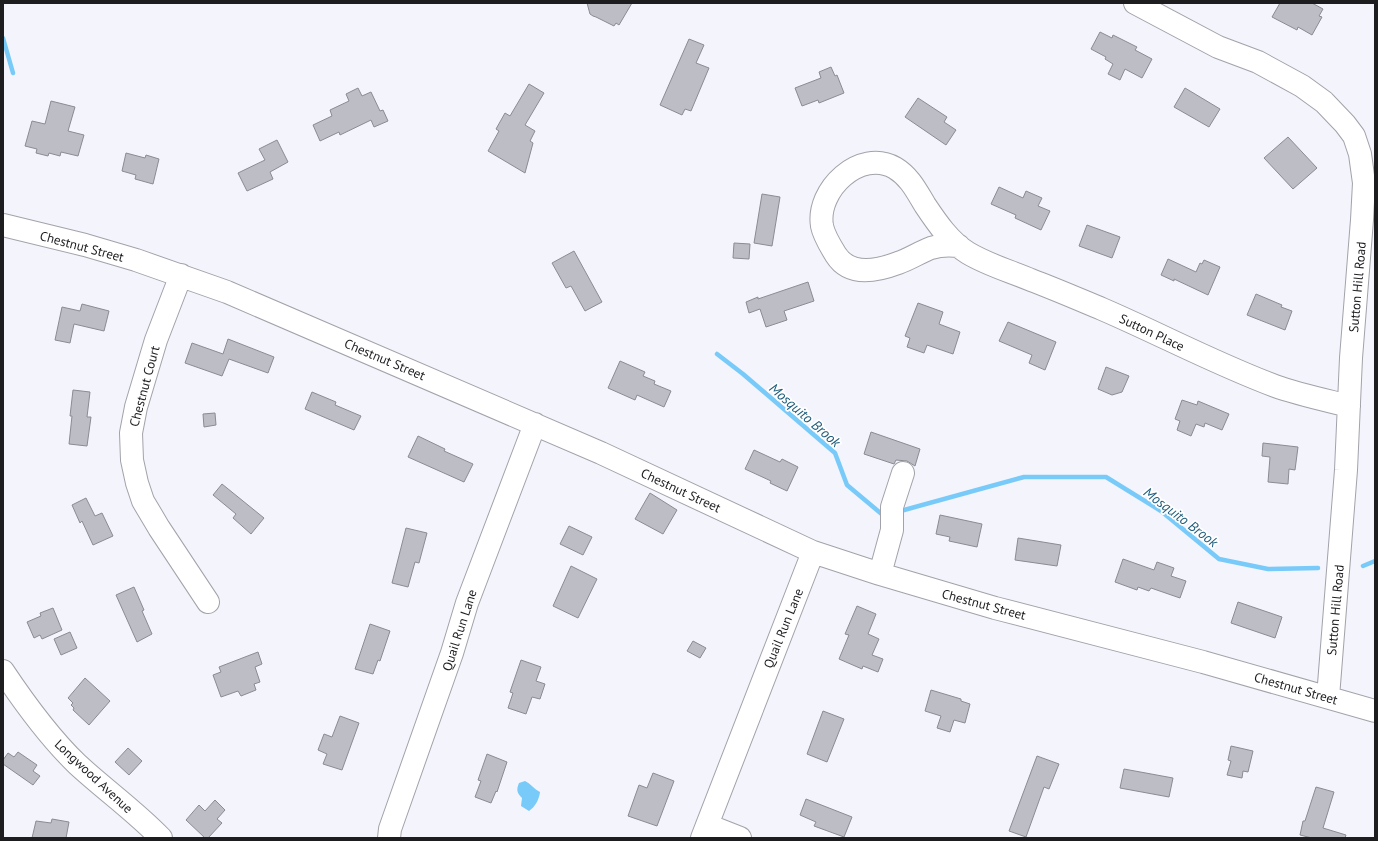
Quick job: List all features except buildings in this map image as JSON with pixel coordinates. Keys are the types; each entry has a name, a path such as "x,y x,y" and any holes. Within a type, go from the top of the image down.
{"street":[{"name":"Sutton Hill Road","path":"1135,3 1218,47 1258,62 1302,86 1324,102 1345,124 1354,136 1360,154 1364,183 1362,220 1352,348 1346,470 1328,698"},
{"name":"Sutton Place","path":"959,246 948,245 933,247 899,263 876,269 853,269 841,262 830,244 822,227 822,213 828,195 837,182 848,171 860,166 878,163 896,169 907,177 938,224 951,240 959,246 967,252 993,265 1143,327 1205,357 1277,387 1349,406"},
{"name":"Chestnut Street","path":"3,225 85,245 181,275 248,300 641,471 813,552 880,574 995,608 1203,662 1375,711"},
{"name":"Chestnut Court","path":"181,275 156,340 136,407 131,433 132,460 137,482 144,500 160,528 208,602"},
{"name":"Quail Run Lane","path":"389,838 390,830 452,653 467,603 535,424"},
{"path":"880,574 892,530 892,507 903,473"},
{"name":"Quail Run Lane","path":"704,832 813,552"},
{"name":"Longwood Avenue","path":"3,671 27,706 64,751 93,779 161,838"},
{"path":"704,832 740,838"}],"water":[{"path":"525,781 540,792 539,798 529,811 521,806 522,798 518,791 519,783"}],"waterway":[{"path":"3,38 13,73"},
{"name":"Mosquito Brook","path":"717,354 743,374 835,453 847,485 884,516"},
{"name":"Mosquito Brook","path":"897,512 1024,477 1106,477 1161,511 1219,559 1268,569 1318,568"},
{"name":"Mosquito Brook","path":"1363,566 1375,561"}]}
